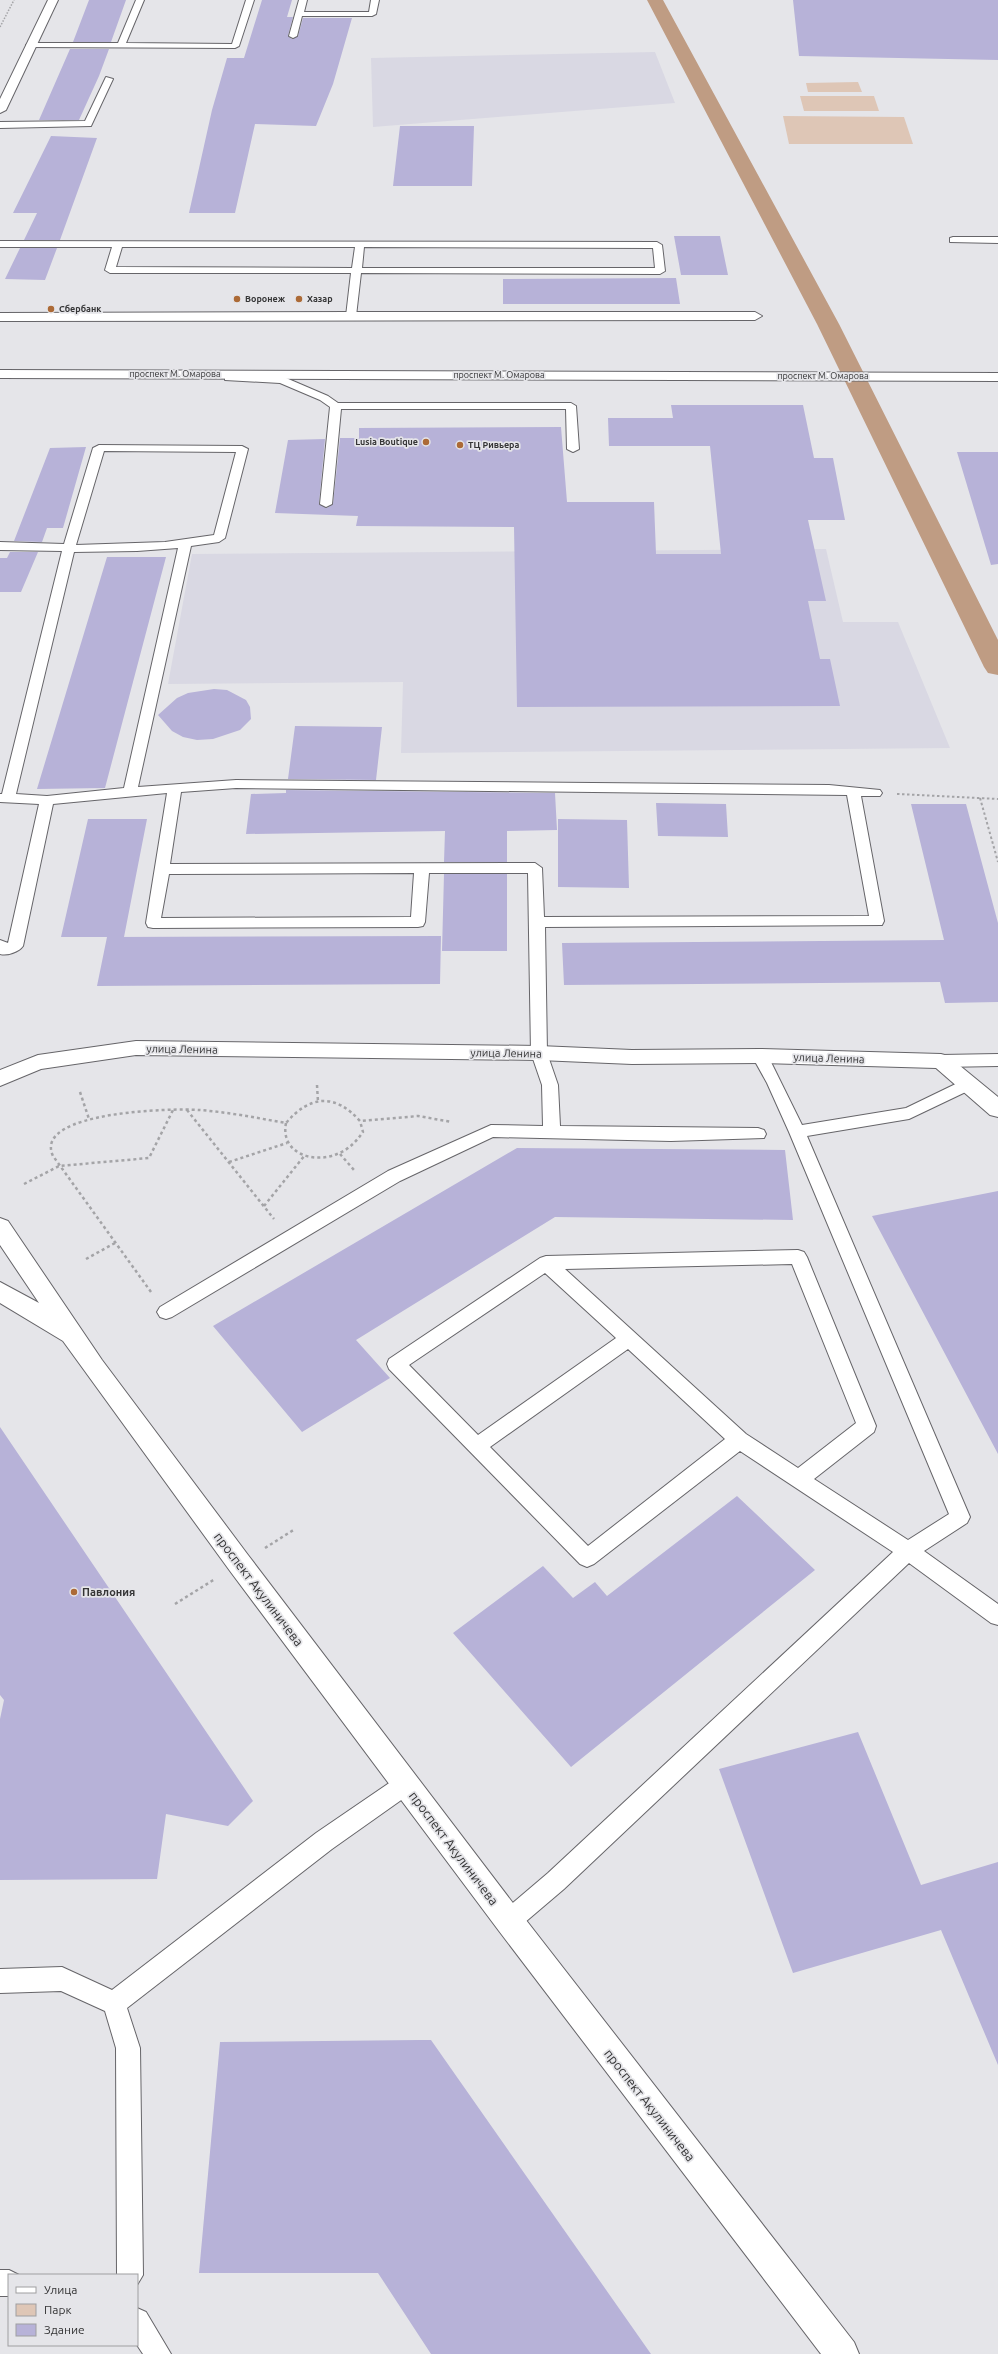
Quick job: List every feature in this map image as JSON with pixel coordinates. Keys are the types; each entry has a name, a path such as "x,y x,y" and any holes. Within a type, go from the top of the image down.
{"main road":[{"path":"0,110 53,0"},
{"path":"0,317 215,318 351,316 755,316"},
{"name":"проспект М. Омарова","path":"0,361 407,362"},
{"name":"проспект М. Омарова","path":"423,362 479,362"},
{"name":"проспект М. Омарова","path":"0,374 812,369 866,364 998,364"},
{"name":"проспект М. Омарова","path":"812,369 871,377 998,378"},
{"name":"улица Ленина","path":"0,1078 38,1062 136,1048 539,1053 632,1057 760,1056 941,1062"},
{"path":"941,1062 998,1109"},
{"name":"проспект Акулиничева","path":"0,1227 72,1336 239,1564 509,1921 842,2354"},
{"path":"0,1291 72,1336"}],"lane":[{"path":"121,45 140,0"},
{"path":"30,45 235,46 250,0"},
{"path":"293,36 303,0"},
{"path":"300,14 372,14 375,0"},
{"path":"0,125 88,124 109,79"},
{"path":"953,240 998,240"},
{"path":"0,244 118,244 360,245 657,245 660,271 110,270 118,244"},
{"path":"351,316 360,245"},
{"path":"161,374 282,380 324,398 336,406 571,406 574,449"},
{"path":"326,504 336,406"},
{"path":"0,546 69,548 185,545 218,538 242,450 99,448 69,548 4,798 47,800 236,784 591,786 853,791 875,793"},
{"path":"130,793 185,545"},
{"path":"175,788 153,924 418,922 422,868"},
{"path":"537,922 877,921 853,791"},
{"path":"0,945 4,950 15,946 47,800"},
{"path":"162,869 535,868 539,1053 550,1085 552,1132"},
{"path":"509,1921 556,1881 908,1551 960,1517 797,1132 775,1083 760,1056"},
{"path":"941,1062 998,1060"},
{"path":"797,1132 909,1113 968,1084"},
{"path":"166,1312 394,1176 491,1131 758,1134"},
{"path":"739,1440 587,1558 396,1364 546,1264 798,1258 867,1426 799,1479"},
{"path":"546,1264 739,1440 908,1551 998,1616"},
{"path":"477,1446 629,1339"},
{"path":"114,2003 324,1841 406,1784"},
{"path":"0,1981 62,1979 114,2003 128,2048 130,2274"},
{"path":"138,2323 158,2354"}],"path":[{"path":"0,27 14,0"},
{"path":"875,793 998,799"},
{"path":"980,798 998,862"},
{"path":"317,1086 318,1102"},
{"path":"80,1092 89,1119"},
{"path":"328,1100 342,1103 360,1121 363,1132 357,1143 328,1157 305,1156 286,1143 284,1133 286,1123 292,1114 302,1107 318,1102 328,1100"},
{"path":"166,1312 59,1166 51,1150 53,1137 62,1128 89,1119 140,1112 187,1109 286,1123"},
{"path":"187,1109 289,1238"},
{"path":"24,1184 59,1166 149,1158 173,1110"},
{"path":"360,1121 417,1115 441,1118 484,1134"},
{"path":"229,1162 286,1143"},
{"path":"264,1206 305,1156"},
{"path":"86,1259 115,1243"}],"shaded area":[{"path":"655,52 675,103 373,127 371,58"},
{"path":"826,549 843,622 898,622 950,748 401,753 403,682 168,684 192,554"}],"green space":[{"path":"858,82 862,92 808,92 806,83"},
{"path":"800,96 874,96 879,111 804,111"},
{"path":"783,116 904,117 913,144 789,144"}],"building":[{"path":"89,0 126,0 111,42 73,42"},
{"path":"262,0 292,0 287,17 293,17 288,36 292,39 298,36 303,18 352,18 333,84 316,126 255,124 235,213 189,213 212,110 227,58 244,58"},
{"path":"793,0 998,0 998,60 799,56"},
{"path":"70,49 109,49 99,76 79,120 39,120"},
{"path":"400,126 474,126 472,186 393,186"},
{"path":"51,136 97,138 60,240 24,240 37,213 13,213"},
{"path":"674,236 720,236 728,275 681,275"},
{"path":"20,248 57,248 45,280 5,279"},
{"path":"676,278 680,304 503,304 503,279"},
{"path":"671,405 803,405 814,458 833,458 845,520 808,520 826,601 808,601 820,659 830,659 840,706 517,707 514,527 356,526 358,516 275,513 288,440 325,439 319,504 327,508 333,504 340,438 359,438 359,428 561,427 567,502 654,502 656,554 721,554 710,446 609,446 608,418 673,418"},
{"path":"86,447 63,528 47,528 42,542 14,541 50,448"},
{"path":"957,452 998,452 998,564 991,565"},
{"path":"10,552 38,552 21,592 0,592 0,558 7,558"},
{"path":"107,557 166,557 105,788 37,789"},
{"path":"214,689 227,690 246,700 250,707 251,719 240,730 213,739 197,740 183,737 172,731 158,715 177,698 188,693"},
{"path":"295,726 382,727 376,780 288,779"},
{"path":"286,790 555,793 557,830 507,831 507,862 444,862 445,831 246,834 251,794 286,793"},
{"path":"656,803 726,804 728,837 658,836"},
{"path":"911,804 966,804 998,923 998,1002 945,1003 940,982 564,985 562,943 944,940"},
{"path":"88,819 147,819 124,937 61,937"},
{"path":"558,819 627,820 629,888 558,887"},
{"path":"444,874 507,874 507,951 442,951"},
{"path":"441,936 440,984 97,986 107,937"},
{"path":"517,1148 785,1150 793,1220 555,1217 356,1340 390,1378 302,1432 213,1326"},
{"path":"998,1191 998,1454 872,1216"},
{"path":"0,1427 253,1801 228,1826 166,1814 157,1879 0,1880 0,1719 4,1700 0,1695"},
{"path":"737,1496 815,1570 571,1767 453,1633 543,1566 573,1598 595,1582 607,1596"},
{"path":"858,1732 921,1885 998,1862 998,2065 941,1930 793,1973 719,1769"},
{"path":"431,2040 651,2354 431,2354 378,2273 199,2273 220,2042"}],"waterway":[{"path":"655,0 828,324 998,667"}],"place":[{"name":"Воронеж","path":"237,299"},
{"name":"Хазар","path":"299,299"},
{"name":"Сбербанк","path":"51,309"},
{"name":"Lusia Boutique","path":"426,442"},
{"name":"ТЦ Ривьера","path":"460,445"},
{"name":"Павлония","path":"74,1592"}]}
